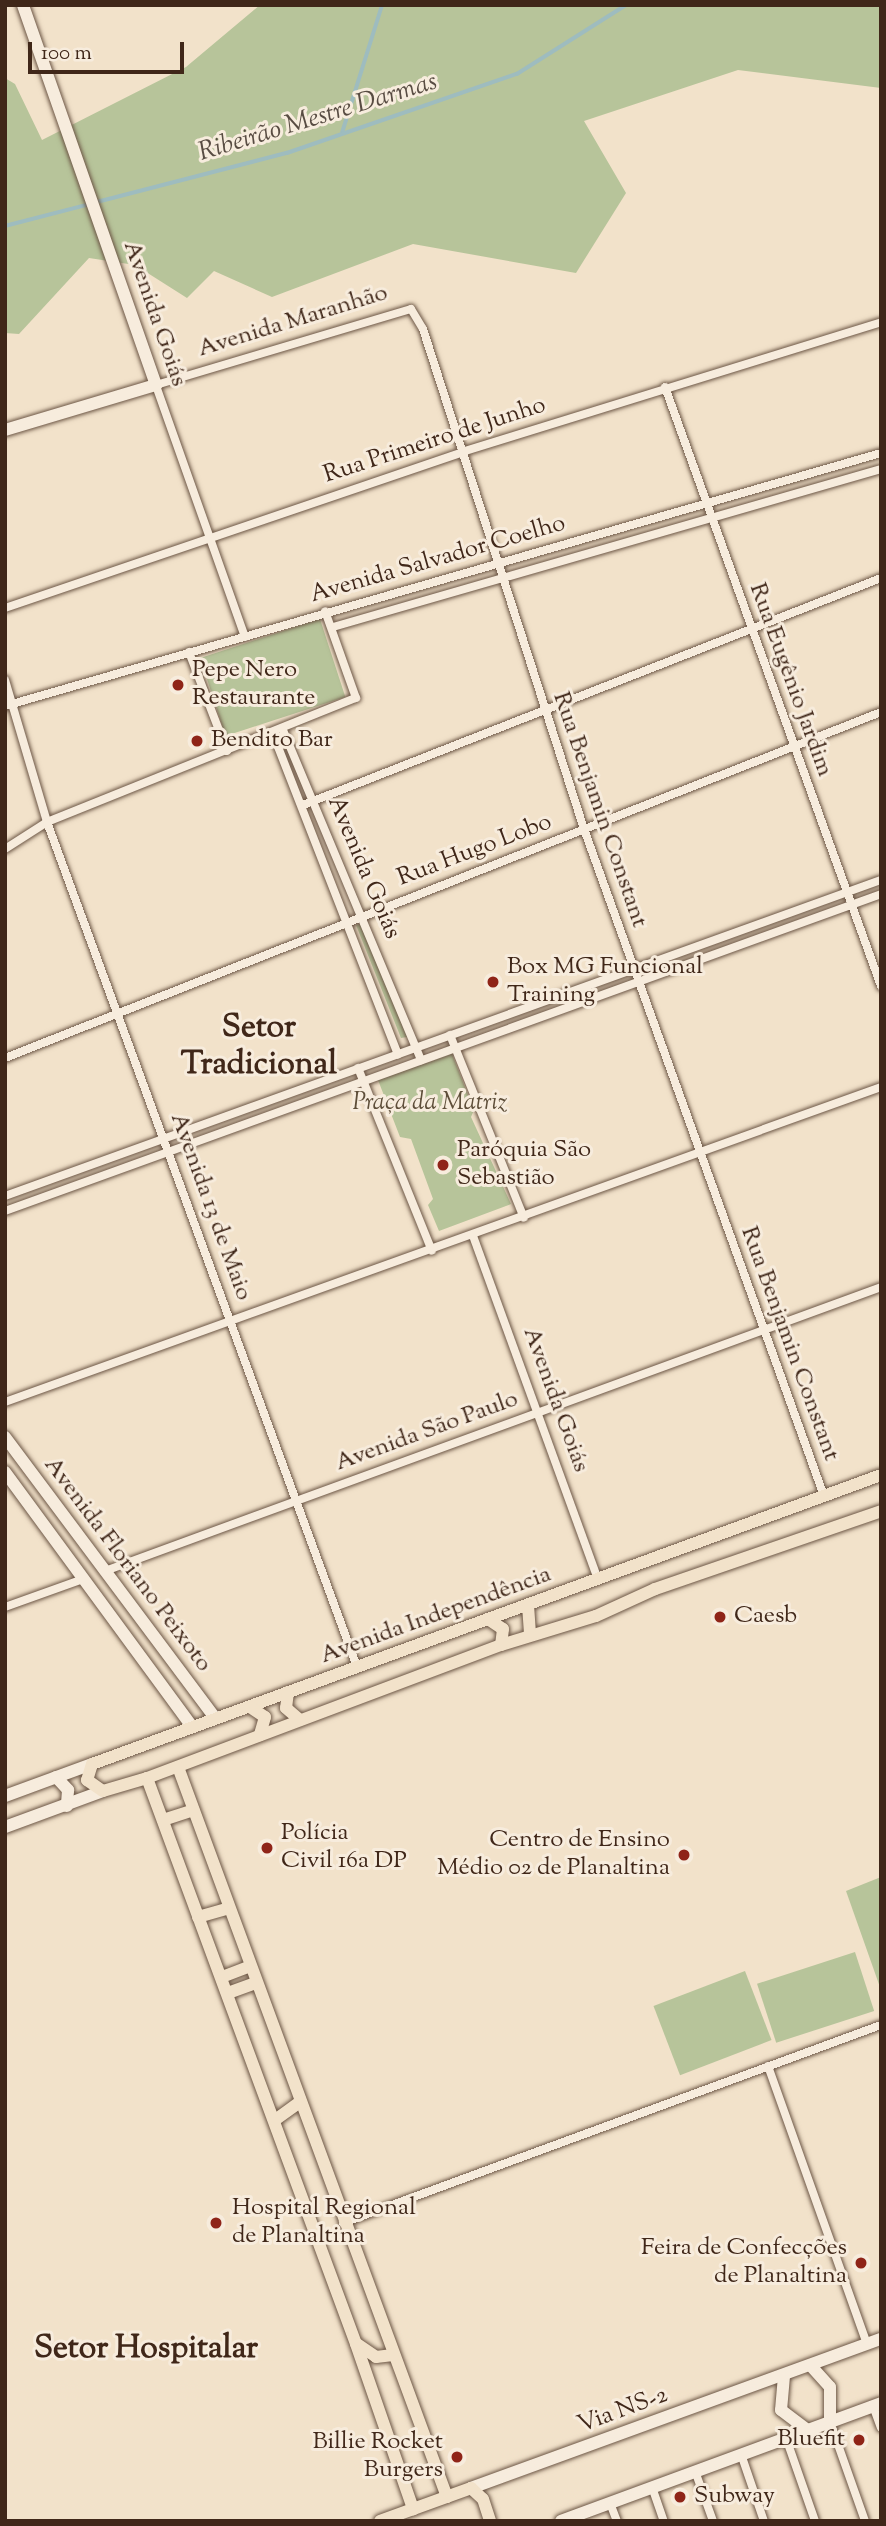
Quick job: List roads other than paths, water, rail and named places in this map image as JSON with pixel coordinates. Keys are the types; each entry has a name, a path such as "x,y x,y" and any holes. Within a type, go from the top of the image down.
{"main road":[{"name":"Avenida Independência","path":"92,1764 881,1475"},
{"name":"Avenida Independência","path":"103,1791 177,1767 501,1645 581,1621 655,1589 881,1511"},
{"path":"528,1605 530,1635"},
{"path":"488,1619 503,1629 501,1645"},
{"path":"288,1692 286,1708 300,1720"},
{"path":"250,1707 265,1717 260,1735"},
{"path":"92,1764 87,1780 103,1791"},
{"path":"177,1767 343,2223 447,2497"},
{"path":"147,1778 356,2344 404,2514"},
{"path":"163,1820 193,1810"},
{"path":"198,1917 229,1908"},
{"path":"222,1978 250,1966"},
{"path":"228,1993 256,1983"},
{"path":"275,2120 300,2102"},
{"path":"356,2344 376,2357 393,2355"},
{"path":"471,2488 483,2499 490,2521"},
{"name":"Via NS-2","path":"380,2521 471,2488"}],"street":[{"name":"Avenida Goiás","path":"23,5 245,637"},
{"name":"Avenida Maranhão","path":"5,430 411,309 423,329"},
{"name":"Rua Primeiro de Junho","path":"5,608 209,536 462,452 881,322"},
{"name":"Rua Benjamin Constant","path":"423,329 584,829 824,1496"},
{"name":"Rua Eugênio Jardim","path":"666,387 750,628 881,986"},
{"name":"Avenida Salvador Coelho","path":"9,704 881,453"},
{"name":"Avenida Salvador Coelho","path":"333,627 881,469"},
{"path":"303,806 544,708 881,578"},
{"path":"5,849 47,822 283,730 356,698 333,627 325,611"},
{"path":"189,652 227,751"},
{"name":"Avenida 13 de Maio","path":"5,680 9,704 47,822 357,1667"},
{"name":"Rua Hugo Lobo","path":"5,1058 881,712"},
{"name":"Avenida Goiás","path":"283,730 421,1060"},
{"name":"Avenida Goiás","path":"273,734 349,920 398,1054"},
{"path":"5,1196 881,880"},
{"path":"5,1211 881,894"},
{"path":"450,1035 524,1217"},
{"path":"358,1068 432,1251"},
{"path":"5,1402 232,1324 881,1087"},
{"name":"Avenida Goiás","path":"473,1236 598,1578"},
{"name":"Avenida São Paulo","path":"104,1571 881,1287"},
{"name":"Avenida Floriano Peixoto","path":"5,1437 215,1718"},
{"name":"Avenida Floriano Peixoto","path":"5,1472 192,1727"},
{"path":"24,1497 39,1500 41,1485"},
{"path":"44,1524 45,1510 60,1511"},
{"path":"5,1606 83,1578"},
{"path":"137,1653 157,1642"},
{"name":"Avenida Independência","path":"5,1796 92,1764"},
{"path":"56,1777 68,1790 67,1806"},
{"name":"Avenida Independência","path":"5,1827 103,1791"},
{"path":"343,2223 881,2025"},
{"path":"768,2066 867,2344"},
{"name":"Via NS-2","path":"471,2488 881,2339"},
{"path":"811,2366 830,2387 830,2421 865,2521"},
{"path":"784,2375 781,2410 808,2430"},
{"path":"565,2520 877,2404 881,2428"},
{"path":"786,2438 815,2521"},
{"path":"741,2454 764,2521"},
{"path":"695,2471 713,2521"},
{"path":"652,2487 664,2521"},
{"path":"610,2502 617,2521"}],"waterway":[{"path":"342,133 382,5"},
{"name":"Ribeirão Mestre Darmas","path":"97,202 287,153 517,74 626,5"},
{"name":"Ribeirão Mestre Darmas","path":"5,226 90,204"}],"place":[{"name":"Pepe Nero Restaurante","path":"178,685"},
{"name":"Bendito Bar","path":"197,741"},
{"name":"Box MG Funcional Training","path":"493,982"},
{"name":"Paróquia São Sebastião","path":"443,1165"},
{"name":"Caesb","path":"720,1617"},
{"name":"Polícia Civil 16a DP","path":"267,1848"},
{"name":"Centro de Ensino Médio 02 de Planaltina","path":"684,1855"},
{"name":"Hospital Regional de Planaltina","path":"216,2223"},
{"name":"Feira de Confecções de Planaltina","path":"861,2263"},
{"name":"Bluefit","path":"859,2440"},
{"name":"Billie Rocket Burgers","path":"457,2457"},
{"name":"Subway","path":"680,2497"}],"district":[{"name":"Setor Tradicional","path":"259,1048"},
{"name":"Setor Hospitalar","path":"146,2349"}],"park label":[{"name":"Praça da Matriz","path":"430,1104"}]}
